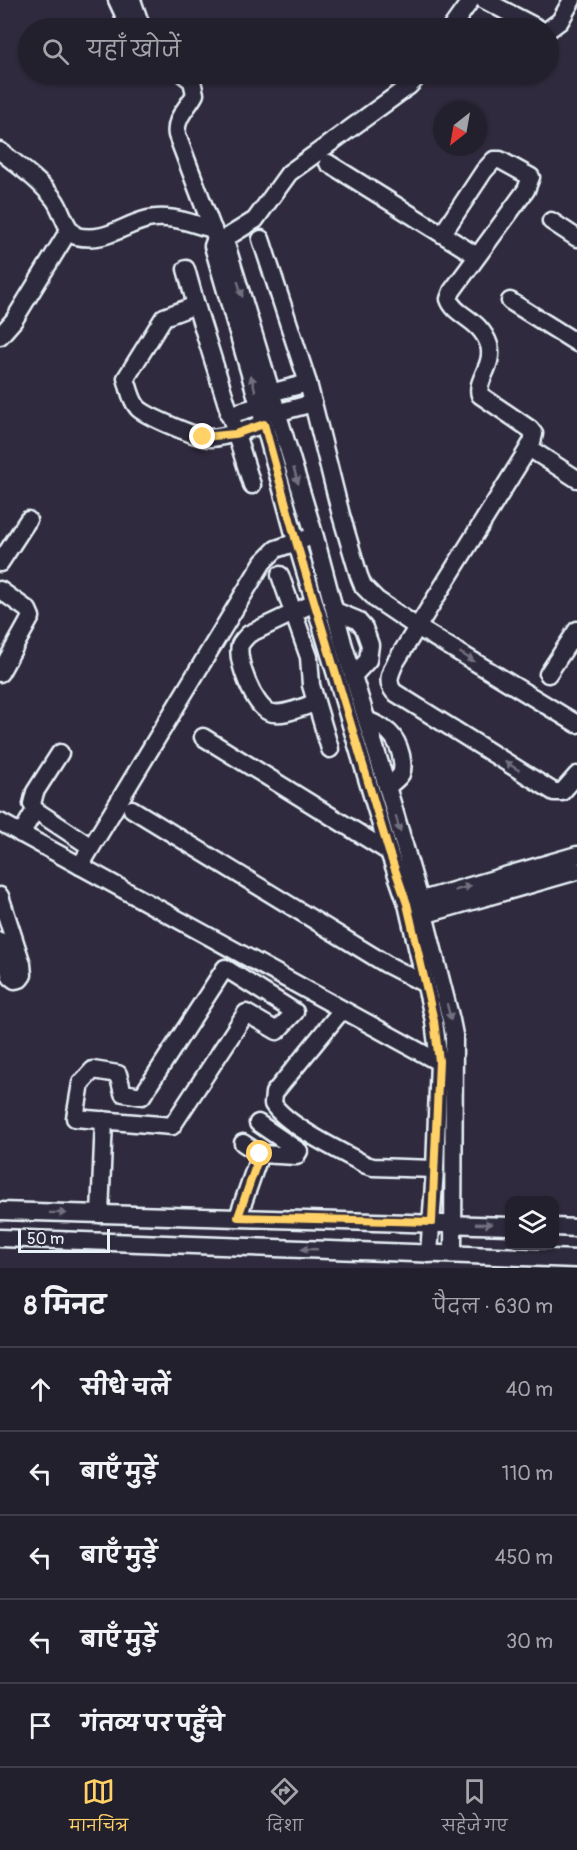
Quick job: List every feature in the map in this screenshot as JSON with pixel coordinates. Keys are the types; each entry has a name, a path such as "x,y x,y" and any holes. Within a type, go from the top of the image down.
{"street":[{"path":"117,0 125,18"},
{"path":"132,0 138,18"},
{"path":"458,18 471,0"},
{"path":"484,0 519,18"},
{"path":"559,22 572,0"},
{"path":"193,84 195,94 179,117 176,132 216,236"},
{"path":"216,236 255,220 289,173 411,84"},
{"path":"0,151 38,182 54,199 69,230 76,236 94,237 117,232 148,219 166,217 216,236 226,244 239,286 296,541 389,852 415,909 425,984 434,1021 439,1061 432,1222 440,1257"},
{"path":"443,233 484,171 494,160 500,160 531,179 526,190 452,291 449,302 481,328 490,349 489,365 478,393 533,432 533,437 529,448 395,663 389,676 391,688 554,792 562,792 577,775"},
{"path":"328,163 477,256"},
{"path":"551,221 577,238"},
{"path":"0,336 14,320 69,230"},
{"path":"261,239 308,383 363,586 377,600 417,627 577,724"},
{"path":"186,269 252,485"},
{"path":"510,301 577,343"},
{"path":"196,305 169,314 161,321 126,378 133,402 140,411 191,434 208,438 235,434 270,418 313,403"},
{"path":"229,415 308,383"},
{"path":"270,418 315,537 353,676 387,787 415,909 451,1020 454,1035 454,1223 440,1257"},
{"path":"529,448 577,479"},
{"path":"0,563 27,520"},
{"path":"80,866 263,562 276,549 315,537"},
{"path":"280,575 309,657 315,703 330,749"},
{"path":"0,590 28,610 31,617 0,673"},
{"path":"314,603 249,634 241,644 241,659 256,701 266,711 278,713 315,703"},
{"path":"335,611 357,620 364,628 370,645 368,660 353,676"},
{"path":"548,674 577,630"},
{"path":"203,737 389,852"},
{"path":"60,753 35,792 32,804 35,810 91,848"},
{"path":"132,809 386,964 425,984"},
{"path":"21,834 35,810"},
{"path":"0,822 454,1070"},
{"path":"415,909 574,869"},
{"path":"0,896 22,964 23,971 20,980 11,977 0,941"},
{"path":"225,968 295,1011 277,1031 246,1013 172,1126 104,1120 75,1118 81,1083 93,1070 118,1074 123,1093 142,1096 225,968"},
{"path":"342,1010 274,1093 273,1104 287,1118 366,1165 435,1169"},
{"path":"100,1214 104,1120"},
{"path":"243,1143 260,1154 296,1156 298,1151 258,1123"},
{"path":"238,1217 260,1154"},
{"path":"0,1211 505,1226"},
{"path":"559,1227 577,1228"},
{"path":"0,1238 528,1262 577,1258"}],"route":[{"path":"203,437 235,434 264,424 296,541 389,852 407,904 434,1021 439,1061 432,1222 238,1217 260,1154"}]}
